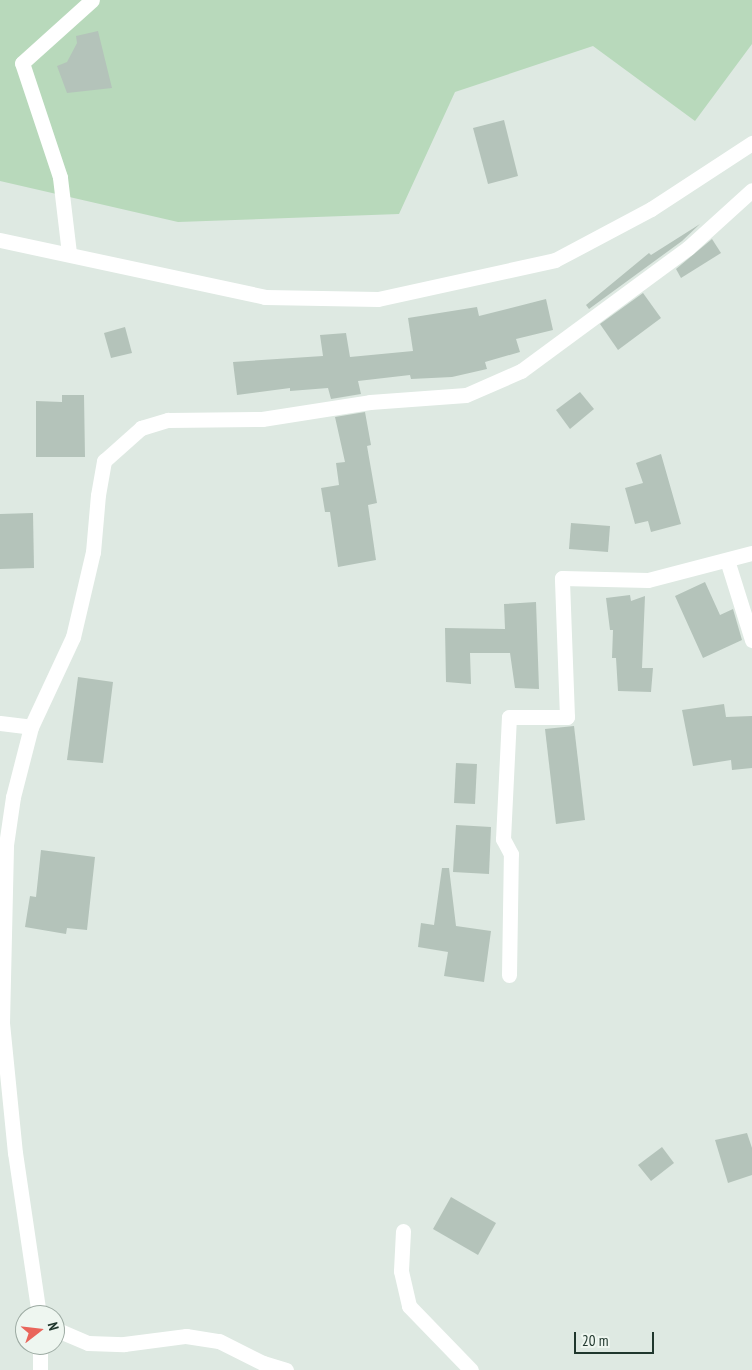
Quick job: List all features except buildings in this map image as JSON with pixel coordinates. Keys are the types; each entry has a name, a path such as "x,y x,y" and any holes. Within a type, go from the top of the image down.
{"street":[{"path":"69,253 60,177 22,63 92,0"},
{"path":"0,240 69,253 265,297 378,299 555,260 651,209 752,143"},
{"path":"38,1305 15,1153 2,1023 6,845 13,797 31,727 73,637 93,552 98,495 104,461 121,443 142,428 168,420 262,419 370,402 466,395 521,371 688,248 752,190"},
{"path":"509,975 511,854 503,839 509,717 567,716 562,578 648,580 752,553"},
{"path":"727,560 752,640"},
{"path":"0,723 31,727"},
{"path":"404,1231 401,1271 409,1306 471,1370"},
{"path":"65,1333 88,1343 124,1344 186,1336 219,1341 263,1363 286,1370"},
{"path":"40,1355 40,1370"}],"green space":[{"path":"0,0 752,0 752,44 695,121 593,46 455,92 399,214 178,222 0,181"}]}
